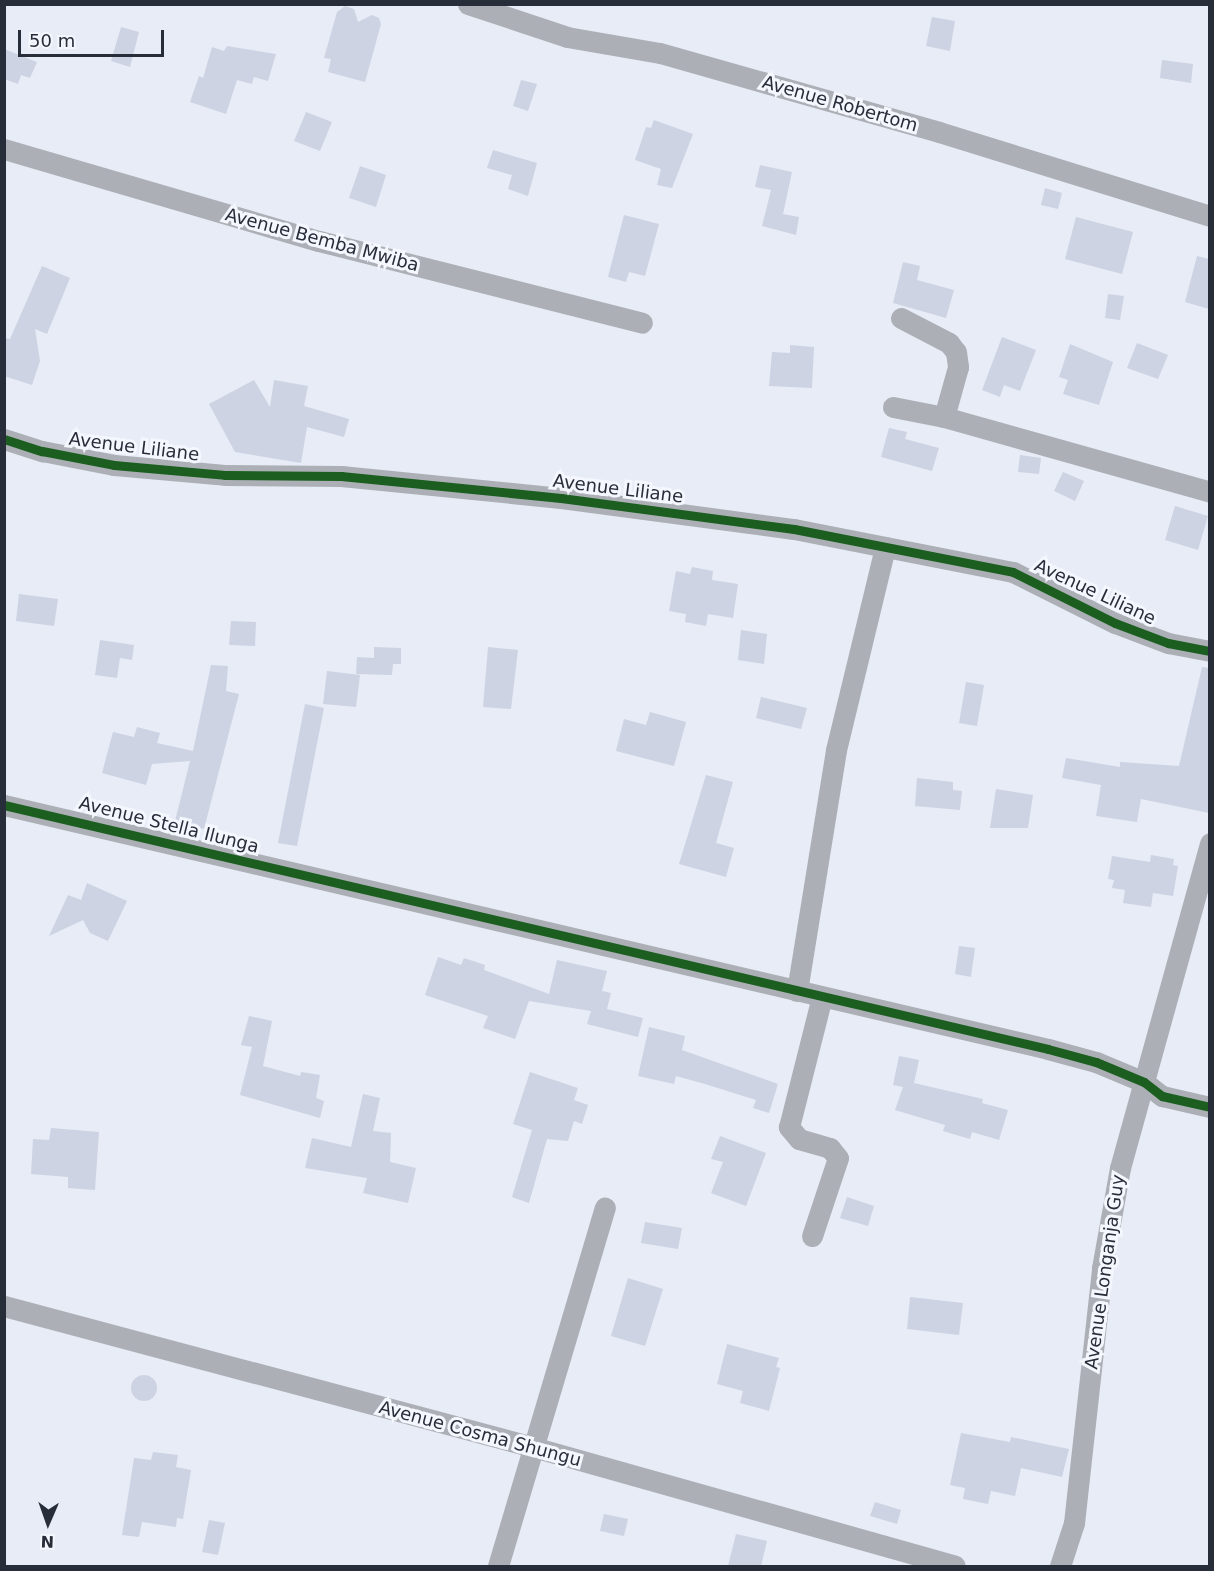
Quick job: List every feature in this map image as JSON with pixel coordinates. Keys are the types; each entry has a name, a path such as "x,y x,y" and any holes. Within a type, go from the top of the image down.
{"street":[{"name":"Avenue Robertom","path":"468,4 558,35 660,53 939,132 1209,216"},
{"name":"Avenue Bemba Mwiba","path":"4,149 319,241 642,323"},
{"path":"901,318 949,343 956,352 958,368 944,417"},
{"path":"893,407 944,417 1209,492"},
{"name":"Avenue Liliane","path":"4,439 42,451 114,465 225,475 341,476 561,498 794,529 1013,572 1115,623 1168,643 1209,651"},
{"path":"797,991 836,750 885,547"},
{"name":"Avenue Stella Ilunga","path":"4,805 1065,1054 1144,1082 1162,1096 1209,1107"},
{"name":"Avenue Longanja Guy","path":"1060,1566 1074,1523 1102,1268 1120,1168 1209,843"},
{"path":"812,1236 838,1158 830,1148 800,1139 789,1127 822,997"},
{"path":"498,1566 605,1208"},
{"name":"Avenue Cosma Shungu","path":"4,1306 533,1447 955,1566"}],"building":[{"path":"345,6 354,9 358,22 372,15 379,18 381,24 365,82 328,72 331,59 324,58 337,12"},
{"path":"932,17 955,21 950,51 926,46"},
{"path":"121,27 139,32 130,67 111,61"},
{"path":"227,46 276,54 268,81 254,77 252,84 237,80 226,114 190,102 199,76 203,78 212,47 224,51"},
{"path":"4,49 37,62 30,78 21,75 18,84 4,79"},
{"path":"1162,60 1193,64 1191,83 1160,78"},
{"path":"521,80 537,84 528,111 513,106"},
{"path":"306,112 332,122 320,151 294,141"},
{"path":"654,120 693,134 672,188 657,185 661,169 635,160 646,127 651,128"},
{"path":"493,150 537,163 528,196 508,189 512,175 487,168"},
{"path":"760,165 792,172 783,214 799,217 796,235 762,226 771,190 755,187"},
{"path":"360,166 386,175 376,207 349,198"},
{"path":"1045,188 1062,193 1058,209 1041,205"},
{"path":"624,215 659,224 645,276 629,272 626,282 608,277"},
{"path":"1076,217 1133,232 1122,274 1065,259"},
{"path":"1197,256 1209,259 1209,309 1185,302"},
{"path":"903,262 920,266 917,280 954,290 946,318 893,303"},
{"path":"42,266 70,278 47,334 35,329 40,361 32,385 4,376 4,338 10,339"},
{"path":"1108,294 1124,296 1120,320 1105,318"},
{"path":"1002,337 1036,350 1020,391 1004,385 1000,397 982,390"},
{"path":"1137,343 1168,355 1158,379 1127,368"},
{"path":"1070,344 1113,362 1099,405 1063,394 1068,380 1059,377"},
{"path":"790,345 814,347 812,388 769,386 772,352 790,353"},
{"path":"254,380 270,407 274,380 308,386 304,406 349,419 344,437 307,427 301,463 235,452 209,404"},
{"path":"889,428 907,432 905,439 939,448 932,471 881,457"},
{"path":"1020,455 1041,458 1039,474 1018,472"},
{"path":"1063,472 1084,481 1075,501 1054,491"},
{"path":"1175,506 1208,516 1198,550 1165,540"},
{"path":"692,567 713,571 712,580 738,584 733,618 708,614 706,626 685,622 686,614 669,611 676,571 690,574"},
{"path":"19,594 58,599 54,626 16,621"},
{"path":"231,621 256,622 255,646 229,645"},
{"path":"741,630 767,634 764,664 738,660"},
{"path":"100,640 134,645 132,660 120,658 117,678 95,675"},
{"path":"374,647 401,648 401,664 393,664 392,675 356,674 357,657 374,658"},
{"path":"488,647 518,650 511,709 483,707"},
{"path":"211,665 228,666 226,691 239,694 204,829 175,821 190,761 152,764 146,785 102,773 113,732 134,737 137,727 160,733 157,743 193,751"},
{"path":"1202,667 1209,668 1209,813 1141,799 1137,822 1096,816 1101,785 1062,778 1066,758 1120,767 1120,762 1179,766"},
{"path":"327,671 360,675 356,707 323,704"},
{"path":"966,682 984,685 977,726 959,723"},
{"path":"761,697 807,708 801,729 756,718"},
{"path":"305,704 324,708 297,846 278,843"},
{"path":"650,712 686,722 674,766 616,751 624,719 646,725"},
{"path":"706,775 733,782 716,843 734,848 726,877 679,864"},
{"path":"917,778 953,782 953,790 962,791 960,810 915,806"},
{"path":"996,789 1033,795 1028,828 990,828"},
{"path":"1151,855 1174,859 1173,865 1178,866 1173,896 1153,893 1151,907 1123,903 1125,890 1112,888 1114,880 1108,879 1112,856 1150,862"},
{"path":"87,883 127,901 108,941 90,933 83,920 49,936 68,895 81,900"},
{"path":"959,946 975,948 971,977 955,974"},
{"path":"438,957 461,965 464,958 485,965 484,970 549,994 557,960 607,971 602,991 611,993 607,1009 643,1018 638,1037 587,1024 591,1011 529,1001 515,1039 483,1028 488,1016 425,995"},
{"path":"249,1016 272,1021 263,1066 300,1076 301,1072 320,1075 316,1098 324,1101 320,1118 240,1095 252,1047 241,1045"},
{"path":"649,1027 685,1036 682,1050 778,1084 769,1113 753,1108 756,1100 705,1084 676,1076 674,1084 638,1076"},
{"path":"899,1056 919,1060 914,1083 983,1099 982,1103 1008,1110 999,1140 972,1132 970,1139 943,1131 945,1125 895,1110 903,1087 893,1085"},
{"path":"530,1072 578,1088 574,1100 588,1105 582,1124 574,1121 568,1141 547,1139 529,1203 512,1197 532,1130 513,1124"},
{"path":"363,1094 380,1098 373,1131 391,1133 390,1162 416,1168 408,1203 363,1193 367,1178 305,1168 312,1138 351,1147"},
{"path":"51,1128 99,1132 95,1190 68,1188 68,1177 31,1174 33,1139 49,1140"},
{"path":"720,1136 766,1153 746,1206 711,1193 723,1162 711,1159"},
{"path":"847,1197 874,1206 868,1226 840,1218"},
{"path":"645,1222 682,1228 678,1249 641,1243"},
{"path":"628,1278 663,1289 645,1346 611,1336"},
{"path":"910,1297 963,1303 959,1335 907,1329"},
{"path":"727,1344 779,1358 776,1367 780,1368 769,1411 740,1403 743,1391 717,1384"},
{"path":"144,1375 153,1379 157,1388 153,1397 144,1401 135,1397 131,1388 135,1379"},
{"path":"961,1433 1010,1442 1011,1437 1069,1449 1062,1477 1021,1468 1015,1496 991,1491 988,1504 963,1499 965,1488 950,1485"},
{"path":"153,1452 178,1455 176,1467 191,1470 183,1519 177,1518 176,1527 142,1522 139,1537 122,1535 134,1458 151,1460"},
{"path":"875,1502 901,1510 897,1524 870,1516"},
{"path":"604,1514 628,1519 624,1536 600,1531"},
{"path":"209,1520 225,1523 218,1555 202,1552"},
{"path":"736,1534 767,1541 761,1566 728,1566"}],"cycle path":[{"path":"4,439 42,451 114,465 225,475 341,476 561,498 794,529 1013,572 1115,623 1168,643 1210,651"},
{"path":"4,805 1048,1049 1096,1062 1144,1082 1162,1096 1210,1107"}]}
